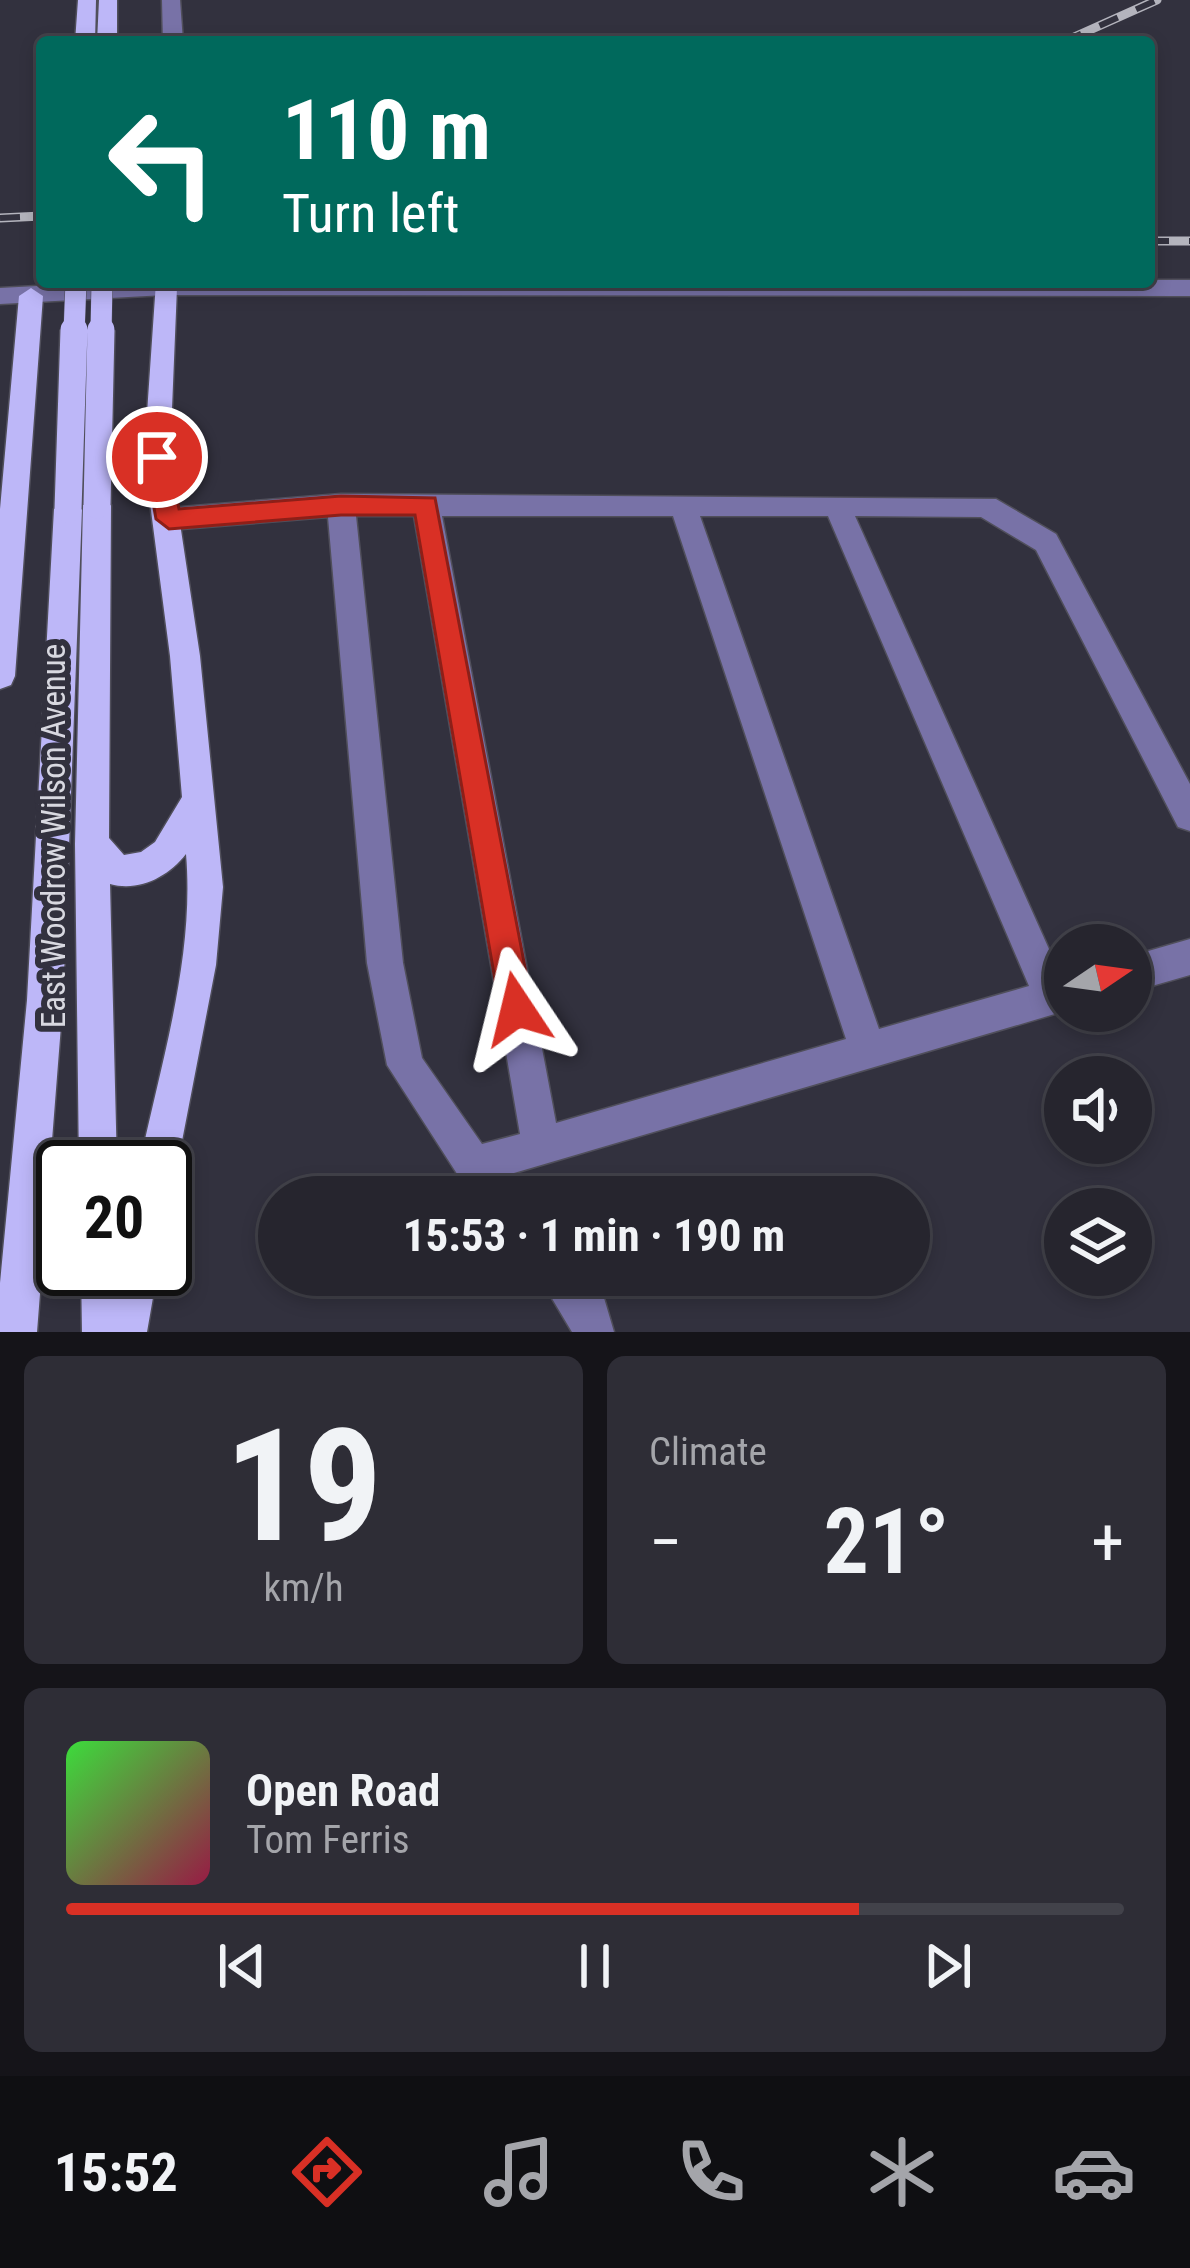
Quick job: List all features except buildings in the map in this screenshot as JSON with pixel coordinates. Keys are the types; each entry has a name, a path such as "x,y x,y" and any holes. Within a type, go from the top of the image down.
{"main road":[{"path":"86,36 87,0"},
{"path":"107,36 108,0"},
{"path":"76,288 82,507"},
{"path":"82,507 101,288"},
{"path":"163,1140 200,946 206,887 169,519 157,457 165,288"},
{"path":"0,676 31,296"},
{"name":"East Woodrow Wilson Avenue","path":"82,507 97,1140"},
{"name":"East Woodrow Wilson Avenue","path":"16,1332 82,507"},
{"path":"92,844 117,871 140,872 177,845 197,799"},
{"path":"102,1296 103,1332"},
{"path":"126,1332 133,1296"}],"street":[{"path":"171,0 173,36"},
{"path":"0,296 150,288"},
{"path":"1155,288 1190,288"},
{"path":"169,519 341,505 986,506 1046,542 1190,816"},
{"path":"341,505 385,963 405,1064 478,1176"},
{"path":"426,505 541,1146"},
{"path":"683,506 868,1050"},
{"path":"837,506 1044,962"},
{"path":"1152,968 1190,957"},
{"path":"471,1167 1044,999"},
{"path":"575,1296 589,1313 593,1332"}],"railway":[{"path":"1076,36 1157,0"},
{"path":"0,218 36,216"},
{"path":"1155,241 1190,241"}],"route":[{"path":"157,457 169,519 341,505 426,505 517,1009"}]}
